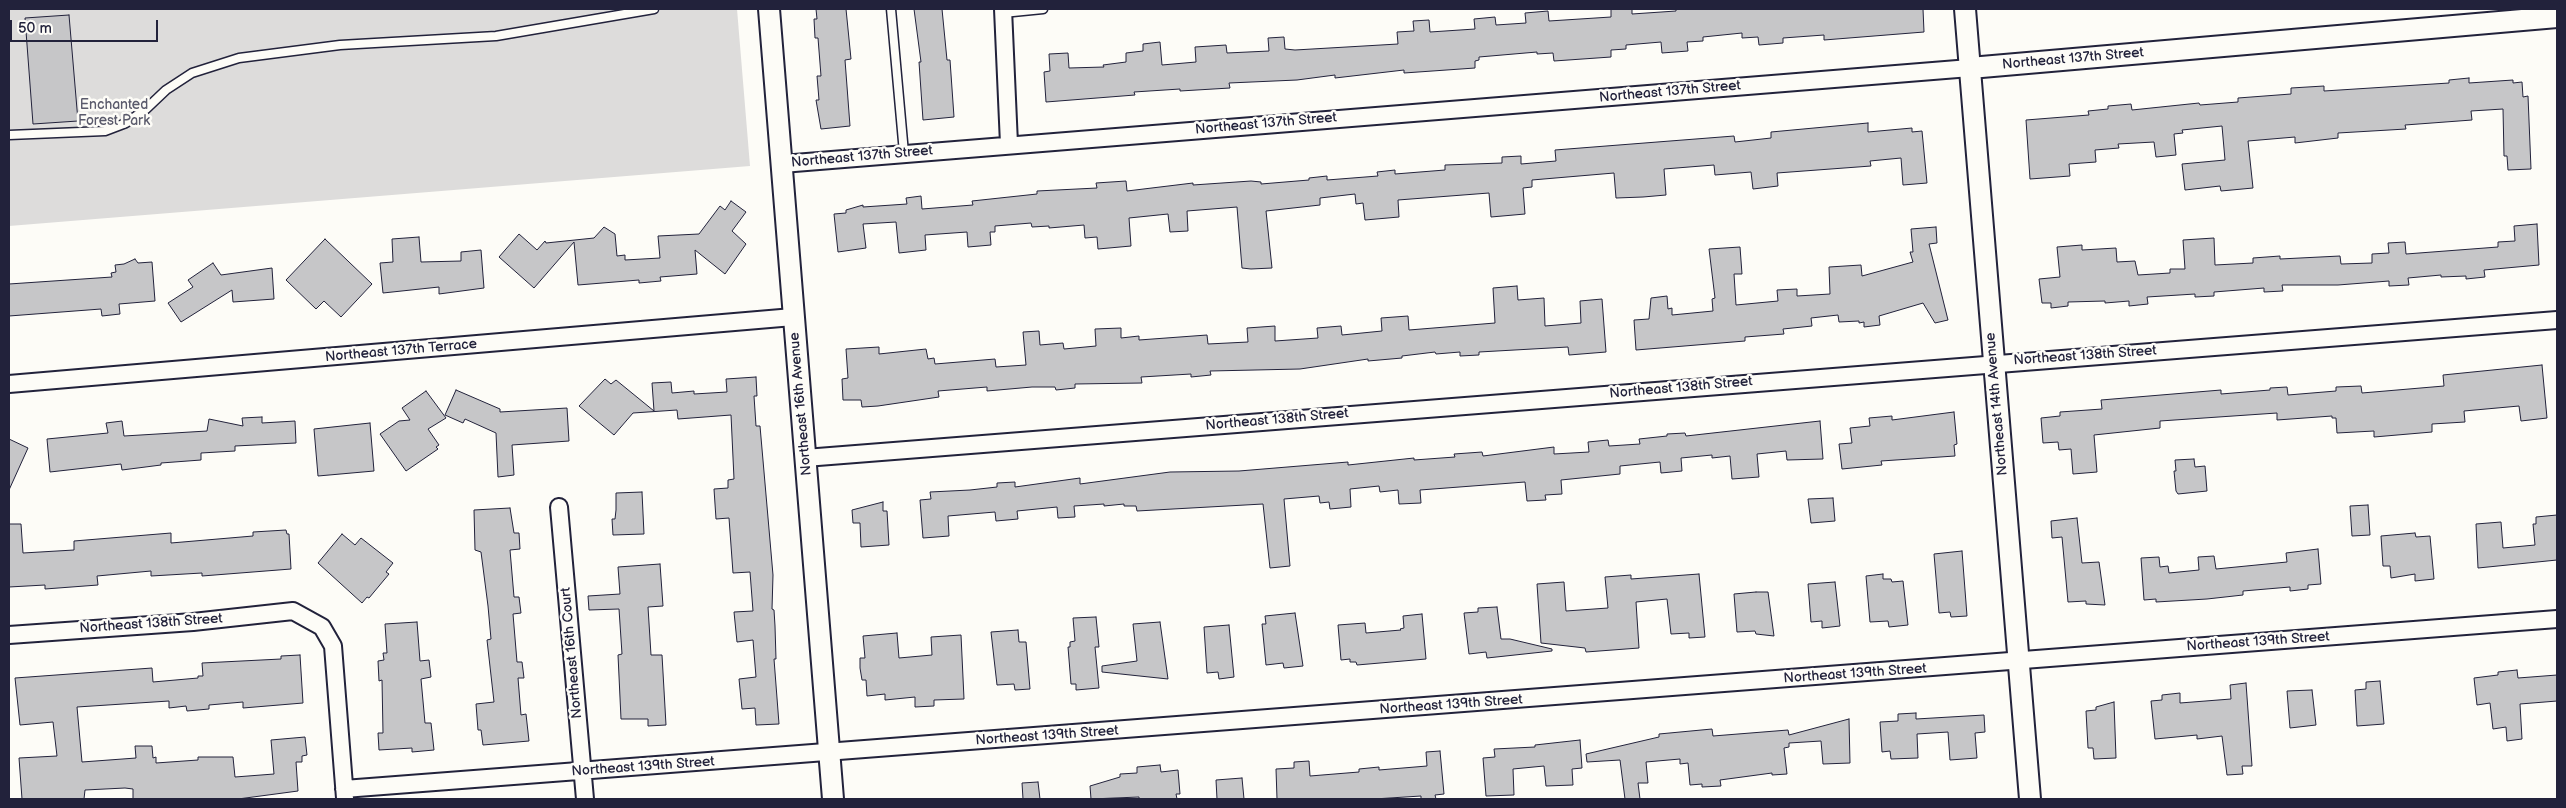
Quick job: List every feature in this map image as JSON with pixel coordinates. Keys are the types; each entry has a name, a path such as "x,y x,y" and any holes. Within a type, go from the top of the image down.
{"street":[{"name":"Northeast 16th Avenue","path":"769,9 833,799"},
{"name":"Northeast 14th Avenue","path":"1965,9 2030,799"},
{"path":"1003,11 1009,144"},
{"name":"Northeast 137th Street","path":"782,164 1009,144 1970,68 2557,17"},
{"name":"Northeast 137th Terrace","path":"9,384 793,317"},
{"name":"Northeast 138th Street","path":"805,458 2557,320"},
{"name":"Northeast 16th Court","path":"559,507 585,799"},
{"name":"Northeast 138th Street","path":"9,635 193,622 293,612 322,626 333,646 344,794"},
{"name":"Northeast 139th Street","path":"344,794 583,772 2557,619"}],"lane":[{"path":"9,135 105,131 126,123 146,109 166,90 192,73 239,58 340,45 496,36 654,9"},
{"path":"891,9 904,154"},
{"path":"1003,11 1043,9"}],"green space":[{"name":"Enchanted Forest Park","path":"9,9 737,9 750,166 9,226"}],"building":[{"path":"816,9 846,9 851,59 845,60 850,126 821,129 816,100 819,100 817,76 821,76 818,38 815,38 814,19 817,19"},
{"path":"914,9 942,9 947,60 950,60 954,117 923,120 919,62 921,62"},
{"path":"1611,9 1632,9 1632,14 1676,11 1676,9 1923,9 1924,32 1824,40 1824,35 1783,38 1783,43 1759,45 1758,37 1742,38 1742,33 1703,37 1703,41 1687,42 1688,51 1662,53 1661,42 1626,45 1626,49 1611,50 1611,57 1554,61 1553,53 1537,54 1537,52 1479,57 1479,60 1475,61 1475,68 1404,73 1404,70 1335,78 1335,75 1297,80 1229,83 1230,88 1134,92 1135,95 1046,102 1044,72 1050,71 1049,54 1068,53 1069,68 1104,67 1103,65 1126,62 1126,53 1143,51 1143,44 1160,42 1162,65 1196,62 1195,47 1226,45 1227,53 1269,51 1268,38 1284,37 1285,49 1295,50 1398,44 1397,32 1414,31 1413,21 1429,20 1430,32 1475,29 1474,19 1495,17 1496,25 1526,23 1525,13 1548,11 1549,21 1611,17"},
{"path":"69,15 78,121 33,124 25,18"},
{"path":"2469,78 2469,83 2513,80 2513,83 2522,82 2523,97 2528,96 2531,169 2508,170 2507,156 2504,156 2503,109 2471,111 2472,120 2405,125 2406,129 2338,133 2338,138 2295,143 2295,137 2248,141 2253,188 2221,191 2220,186 2185,190 2182,164 2225,160 2222,126 2182,130 2183,133 2174,134 2176,155 2156,157 2154,142 2118,144 2119,148 2095,150 2096,162 2069,164 2070,176 2030,179 2026,120 2089,115 2088,111 2108,109 2108,106 2131,104 2132,110 2199,103 2200,105 2238,102 2238,98 2291,94 2291,88 2324,86 2324,91 2449,83 2449,80"},
{"path":"1868,123 1868,132 1912,128 1912,132 1922,131 1927,183 1903,185 1901,158 1870,161 1871,166 1777,173 1778,186 1753,189 1751,172 1715,175 1714,165 1664,169 1666,195 1643,197 1616,198 1614,173 1532,180 1532,187 1523,188 1525,214 1491,217 1489,193 1398,200 1399,217 1365,220 1363,203 1356,204 1355,194 1320,198 1320,205 1266,211 1272,268 1242,268 1237,207 1187,211 1188,231 1170,232 1168,214 1129,218 1131,246 1098,249 1097,237 1085,238 1084,225 1049,228 1049,226 1032,227 1031,223 995,226 995,232 990,232 991,245 968,247 967,232 925,235 926,250 899,253 896,222 863,224 866,248 838,252 834,214 846,213 846,210 863,205 863,207 907,204 906,198 921,196 922,209 973,205 972,201 1037,194 1037,191 1097,188 1096,183 1126,181 1127,191 1193,183 1193,185 1251,181 1261,182 1261,184 1309,180 1309,178 1327,176 1327,180 1378,176 1377,172 1395,170 1395,174 1445,170 1445,165 1502,163 1502,157 1521,156 1521,164 1556,161 1555,150 1734,136 1735,142 1771,138 1771,132"},
{"path":"731,201 746,212 732,231 746,244 725,274 695,250 697,274 660,277 661,281 639,283 639,280 578,285 574,242 534,288 499,257 519,234 537,250 545,241 546,243 594,238 604,227 615,234 617,256 625,255 625,260 660,258 658,236 699,234 720,206 725,210"},
{"path":"2537,224 2539,265 2484,270 2485,277 2466,279 2466,276 2441,277 2441,275 2408,278 2409,285 2389,286 2389,281 2338,285 2282,285 2283,291 2264,292 2264,288 2214,292 2214,296 2195,297 2195,294 2147,297 2148,304 2129,306 2129,301 2105,303 2105,301 2068,302 2068,306 2051,308 2051,303 2042,303 2039,279 2060,277 2057,247 2082,245 2082,250 2116,248 2117,262 2135,261 2138,275 2170,273 2170,269 2185,269 2183,240 2214,238 2215,265 2253,263 2253,258 2280,256 2280,259 2340,256 2341,264 2372,263 2372,254 2389,253 2388,243 2405,242 2406,254 2498,247 2498,242 2515,241 2514,226"},
{"path":"1936,227 1937,243 1929,244 1948,320 1935,323 1923,303 1879,316 1880,325 1864,327 1864,322 1859,323 1859,321 1839,322 1838,315 1811,318 1812,326 1783,329 1784,334 1745,337 1745,341 1636,350 1634,320 1649,319 1651,298 1667,296 1668,309 1672,308 1672,315 1713,311 1712,299 1715,298 1709,249 1740,247 1742,274 1734,274 1736,305 1778,301 1777,290 1797,289 1797,296 1830,294 1829,267 1861,265 1862,276 1913,262 1910,252 1913,252 1911,229"},
{"path":"419,237 421,262 461,261 461,252 481,250 484,288 439,294 439,287 383,293 380,263 393,262 392,239"},
{"path":"325,239 372,284 341,317 324,301 316,309 286,280"},
{"path":"135,259 138,263 152,262 155,301 119,304 120,314 102,316 101,309 9,316 9,284 112,277 111,273 116,272 115,265 124,264"},
{"path":"213,263 221,275 272,268 274,299 233,302 232,290 181,322 168,303 193,287 188,280"},
{"path":"1517,286 1518,300 1544,298 1545,326 1581,323 1580,301 1602,299 1606,352 1569,355 1568,347 1479,352 1479,355 1460,356 1460,352 1436,354 1435,352 1402,356 1402,358 1368,361 1368,359 1300,369 1210,371 1211,375 1191,377 1191,374 1141,377 1142,383 1075,384 1075,388 1056,390 1055,387 1032,387 987,391 987,387 938,391 939,397 878,406 862,407 861,400 843,400 842,379 848,378 846,349 879,347 879,354 926,349 928,359 934,358 935,364 995,359 996,367 1026,365 1023,332 1039,331 1040,345 1063,343 1064,349 1096,346 1095,329 1121,328 1121,338 1139,336 1139,340 1207,335 1208,344 1248,342 1247,328 1275,326 1275,341 1318,338 1317,328 1341,326 1342,335 1382,331 1381,318 1408,316 1409,330 1495,323 1493,288"},
{"path":"2542,365 2547,418 2521,421 2519,406 2464,411 2465,422 2432,424 2432,432 2374,437 2374,431 2337,433 2336,418 2332,418 2332,416 2277,420 2277,413 2160,421 2160,428 2094,435 2097,472 2073,474 2071,449 2059,450 2058,442 2043,443 2041,418 2060,416 2060,412 2102,409 2101,400 2221,390 2221,394 2287,387 2288,395 2336,391 2336,387 2361,386 2362,393 2444,386 2443,375"},
{"path":"756,377 757,396 754,396 756,426 760,426 773,575 772,609 774,610 776,659 774,659 779,724 756,725 755,708 742,709 739,679 756,677 753,640 737,642 734,612 753,611 750,572 733,573 729,518 716,519 714,489 728,488 728,480 734,479 731,415 678,419 677,410 633,413 614,435 579,406 605,379 611,384 616,380 654,411 652,383 671,382 672,393 694,391 694,394 727,392 726,379"},
{"path":"456,390 500,409 500,412 567,408 569,441 512,445 514,475 498,477 496,433 465,419 463,423 445,415"},
{"path":"426,391 446,418 428,429 439,445 436,447 438,449 406,471 380,434 399,421 410,420 402,408"},
{"path":"1954,412 1957,444 1954,445 1955,456 1881,461 1882,465 1842,469 1839,444 1852,443 1850,428 1870,426 1869,418 1892,416 1892,420"},
{"path":"262,417 262,423 295,421 296,443 235,446 235,451 201,453 201,460 161,463 161,465 122,470 121,464 50,472 47,439 108,433 106,423 122,421 124,436 207,431 209,419 243,426 242,418"},
{"path":"1820,421 1823,459 1787,460 1786,451 1757,454 1759,477 1732,479 1730,456 1712,458 1712,455 1681,458 1682,471 1661,473 1660,462 1620,466 1620,474 1561,480 1562,494 1545,495 1546,500 1527,501 1525,482 1420,490 1421,503 1399,504 1398,490 1380,492 1379,486 1350,489 1351,507 1330,509 1329,502 1320,503 1319,496 1284,499 1290,566 1270,568 1263,504 1137,511 1136,506 1124,506 1124,504 1104,506 1104,504 1074,506 1075,517 1058,518 1057,507 1017,511 1018,519 996,521 995,512 948,516 949,536 923,538 920,500 931,499 930,492 997,487 997,483 1015,482 1015,487 1080,478 1080,484 1170,472 1239,471 1348,462 1348,465 1414,458 1414,460 1455,457 1454,454 1482,452 1483,456 1554,447 1554,454 1589,452 1588,442 1608,440 1609,446 1640,444 1639,439 1667,436 1667,434 1685,433 1686,436"},
{"path":"370,423 374,471 318,476 314,429"},
{"path":"9,439 28,448 9,490"},
{"path":"2194,459 2195,467 2205,466 2207,491 2178,494 2174,471 2176,471 2175,460"},
{"path":"642,492 644,534 613,535 612,519 615,519 616,493"},
{"path":"1833,498 1835,521 1811,523 1808,499"},
{"path":"883,502 883,511 887,511 889,545 861,547 860,523 853,523 852,510"},
{"path":"2368,505 2370,535 2352,536 2350,506"},
{"path":"510,508 514,533 519,533 520,549 510,550 514,597 519,597 521,613 513,614 517,662 522,662 524,678 518,678 521,715 526,714 529,741 483,745 481,730 478,730 476,704 494,702 487,640 491,639 488,606 481,552 475,550 474,510"},
{"path":"2557,515 2557,560 2478,568 2476,524 2501,522 2503,548 2535,545 2533,524 2536,524 2536,517"},
{"path":"2077,518 2082,563 2099,562 2105,605 2086,604 2086,601 2068,602 2062,537 2052,538 2051,521"},
{"path":"9,524 21,524 23,553 74,550 74,541 171,533 171,543 253,536 253,532 286,530 287,534 289,534 291,569 202,576 202,573 151,576 151,571 97,576 98,585 45,589 45,585 9,587"},
{"path":"2415,533 2416,537 2430,536 2434,579 2415,581 2415,574 2391,578 2390,566 2383,566 2381,536"},
{"path":"342,534 355,545 361,538 393,563 386,572 389,574 369,598 367,597 362,603 318,563"},
{"path":"2318,549 2321,584 2308,585 2308,589 2290,591 2290,587 2243,591 2243,595 2207,599 2156,602 2156,599 2144,600 2141,558 2159,557 2160,567 2168,566 2169,573 2199,570 2198,557 2214,556 2216,569 2287,562 2286,553"},
{"path":"1962,551 1967,616 1951,617 1950,612 1939,613 1934,554"},
{"path":"660,564 663,606 648,607 651,655 662,655 666,725 648,726 648,719 621,719 618,655 622,654 619,609 589,610 588,596 620,594 618,567"},
{"path":"1699,574 1705,637 1689,638 1689,633 1671,634 1667,599 1636,602 1639,648 1586,652 1585,648 1541,643 1537,584 1564,582 1566,611 1608,608 1605,577 1631,575 1631,579"},
{"path":"1883,574 1883,579 1891,579 1892,582 1903,581 1908,625 1889,627 1888,621 1870,622 1866,576"},
{"path":"1835,582 1840,626 1822,628 1822,621 1811,622 1808,584"},
{"path":"1768,592 1774,636 1756,634 1755,631 1737,632 1734,594"},
{"path":"1497,607 1501,639 1510,639 1552,649 1552,651 1487,658 1486,652 1469,654 1464,613 1478,612 1478,608"},
{"path":"1295,613 1303,666 1284,668 1283,663 1266,665 1262,624 1266,624 1265,616"},
{"path":"1422,614 1426,659 1357,665 1356,662 1350,662 1350,659 1341,660 1338,625 1365,623 1366,633 1401,630 1404,628 1403,616"},
{"path":"1096,617 1099,647 1095,647 1099,688 1076,690 1076,684 1071,684 1068,647 1070,647 1070,642 1075,641 1073,618"},
{"path":"417,622 420,661 429,660 431,677 421,679 425,723 431,723 434,750 412,752 412,748 379,750 378,733 383,733 382,680 379,681 378,661 384,660 383,653 387,653 385,624"},
{"path":"1160,622 1168,679 1102,672 1102,666 1137,661 1133,624"},
{"path":"1229,625 1234,677 1219,679 1218,672 1207,673 1204,627"},
{"path":"1018,630 1019,642 1026,642 1030,689 1015,690 1014,684 997,685 991,632"},
{"path":"897,633 899,658 932,655 931,637 961,635 964,699 934,700 934,706 915,707 915,697 885,700 885,694 867,696 866,680 862,680 860,668 860,658 865,658 863,636"},
{"path":"300,655 303,703 243,708 243,702 209,705 209,709 187,711 186,706 169,708 169,701 77,707 82,762 136,758 135,746 152,746 153,758 156,757 156,763 198,760 198,757 233,757 235,777 274,774 271,740 305,737 307,755 302,756 302,762 296,762 298,791 238,799 133,799 133,789 125,788 85,790 84,799 22,799 19,758 57,756 53,722 20,725 15,678 152,668 153,682 198,678 198,676 203,676 202,663 281,659 281,656"},
{"path":"2517,670 2518,678 2557,675 2557,701 2520,704 2522,739 2507,741 2506,727 2493,729 2490,703 2477,705 2474,678 2498,675 2498,672"},
{"path":"2380,681 2384,724 2357,726 2355,690 2366,689 2366,682"},
{"path":"2246,683 2252,766 2242,766 2243,774 2227,775 2222,736 2197,739 2197,735 2155,739 2151,701 2162,700 2162,695 2180,693 2180,703 2231,699 2230,685"},
{"path":"2312,690 2316,725 2290,728 2287,691"},
{"path":"2114,702 2116,758 2094,759 2093,748 2088,748 2086,711 2096,710 2096,707"},
{"path":"1916,713 1916,719 1984,715 1985,732 1975,733 1977,758 1950,760 1948,732 1917,734 1918,758 1891,759 1890,751 1882,752 1880,722 1898,721 1898,714"},
{"path":"1849,719 1850,763 1823,764 1821,741 1789,743 1789,747 1784,748 1787,774 1772,775 1772,773 1720,780 1721,786 1702,787 1702,784 1690,785 1688,763 1680,764 1680,759 1646,762 1648,783 1638,783 1640,799 1625,799 1620,760 1587,762 1586,754 1659,737 1659,734 1712,729 1713,736 1788,730 1789,735"},
{"path":"1580,740 1582,768 1572,769 1573,785 1546,786 1544,766 1513,769 1514,795 1486,796 1483,758 1495,757 1494,749 1535,747 1535,745"},
{"path":"1440,751 1444,794 1435,795 1436,799 1421,799 1421,796 1374,799 1277,799 1276,769 1294,768 1294,762 1309,761 1310,776 1359,772 1359,769 1379,767 1379,770 1427,766 1426,752"},
{"path":"1160,765 1161,772 1178,770 1180,794 1176,794 1177,799 1139,799 1139,797 1091,799 1090,786 1120,777 1120,774 1137,773 1137,767"},
{"path":"1242,778 1244,799 1217,799 1216,780"},
{"path":"1038,782 1040,799 1023,799 1022,783"}]}
